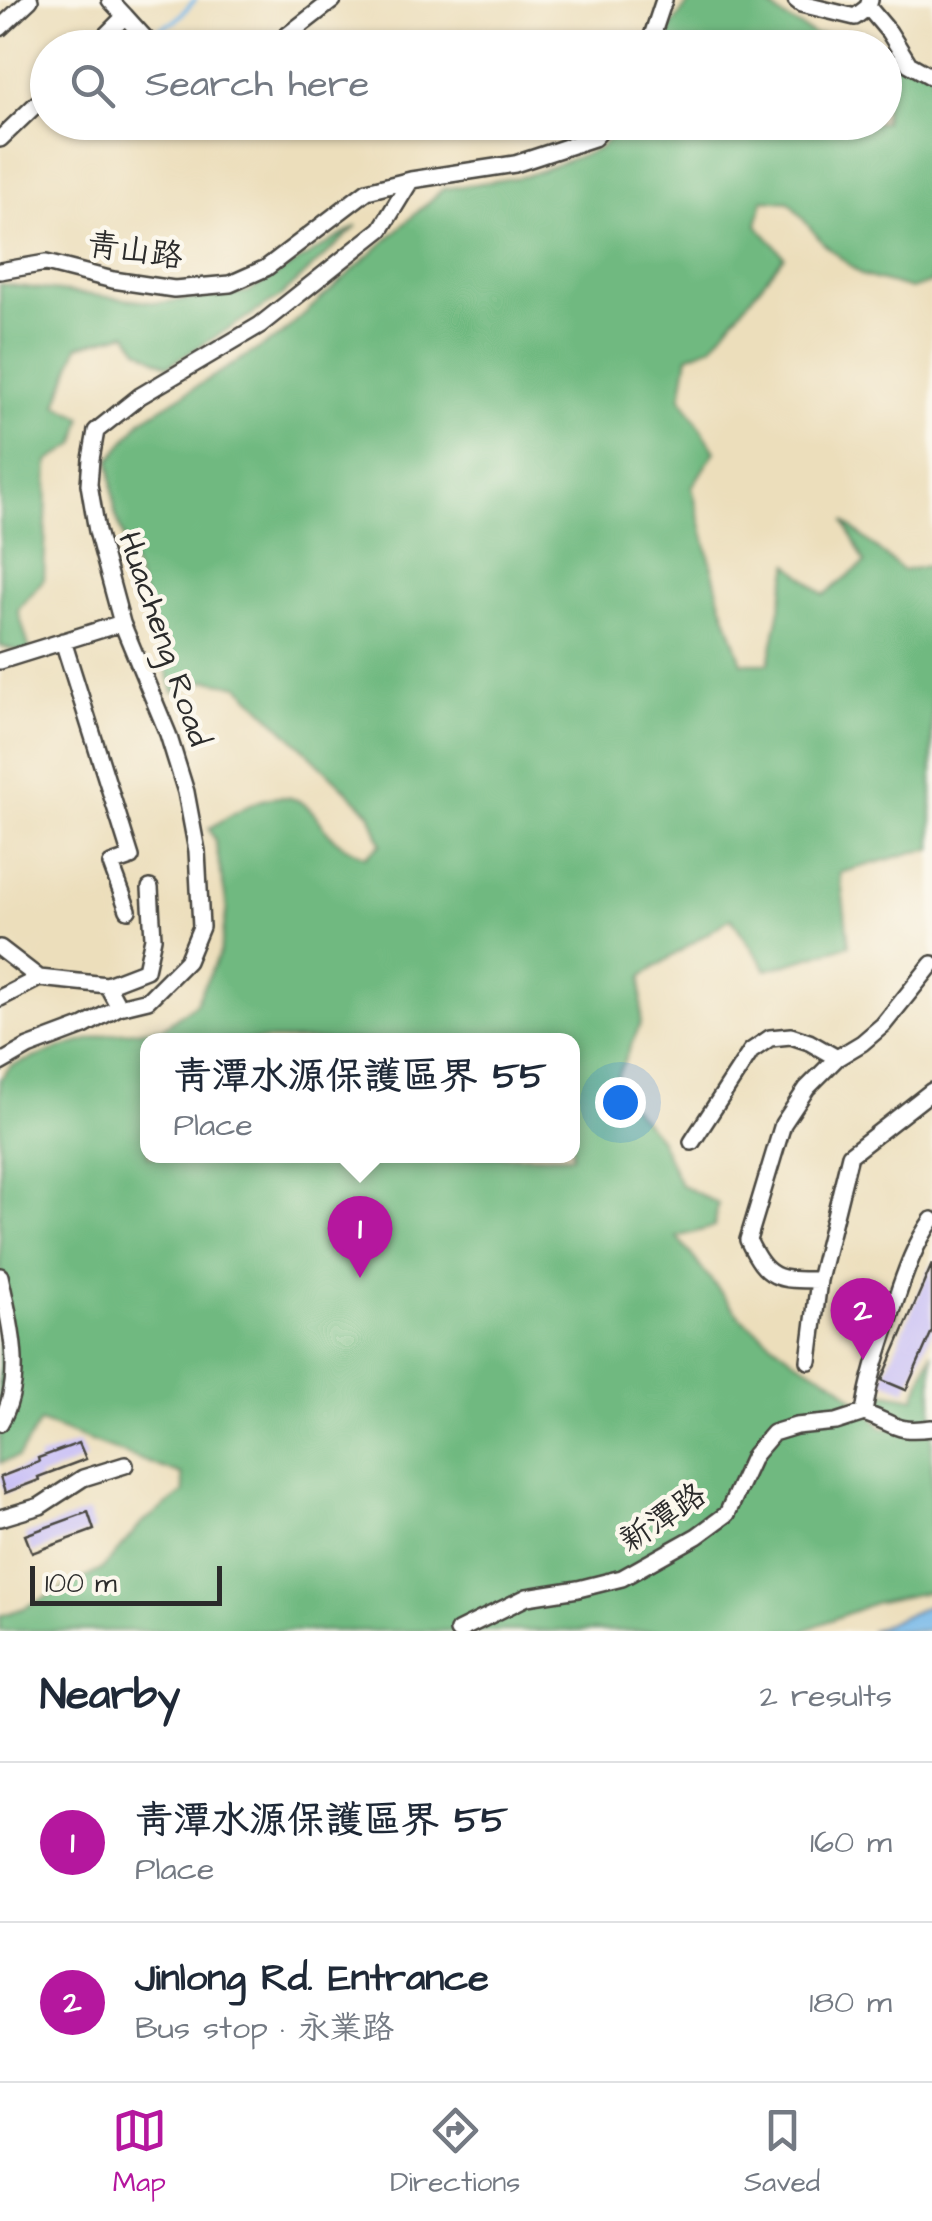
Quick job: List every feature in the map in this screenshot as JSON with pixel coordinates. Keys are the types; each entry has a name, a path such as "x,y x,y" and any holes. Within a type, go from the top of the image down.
{"street":[{"path":"0,28 30,0"},
{"path":"110,0 138,30"},
{"path":"294,30 333,0"},
{"path":"654,30 664,0"},
{"path":"796,0 855,17 869,3 887,30"},
{"path":"112,30 126,16"},
{"path":"902,52 910,64 932,77"},
{"path":"0,139 30,110"},
{"path":"411,180 515,164 588,140"},
{"name":"青山路","path":"2,269 46,264 174,289 230,284 266,268 367,191 411,180"},
{"name":"Huacheng Road","path":"0,1064 28,1047 119,1008 148,1000 187,961 201,927 197,851 186,792 168,734 122,623 97,531 90,484 96,431 140,396 260,325 380,229 411,180"},
{"path":"0,662 122,623"},
{"path":"64,641 131,857 111,864 128,910"},
{"path":"0,948 39,978 107,985 146,970 153,938 150,888"},
{"path":"818,1280 782,1280 758,1263 748,1240 784,1124 808,1088 837,1058 883,1025 932,964"},
{"path":"0,998 39,978"},
{"path":"107,985 119,1008"},
{"path":"692,1142 751,1051 770,1038 791,1036 837,1058"},
{"path":"809,1361 818,1280 850,1156 932,1092"},
{"path":"932,1220 911,1256 874,1364 864,1412 900,1430 932,1428"},
{"path":"0,1276 10,1322 14,1380 0,1423"},
{"name":"新潭路","path":"458,1631 527,1597 578,1590 622,1578 697,1536 727,1514 754,1455 773,1433 836,1422 864,1412"},
{"path":"0,1518 40,1506 83,1478 125,1464"}],"green space":[{"path":"691,0 764,0 806,30 670,30"},
{"path":"902,57 932,72 932,282 911,289 861,275 823,243 789,202 763,200 757,225 784,256 712,346 688,356 681,397 715,451 692,487 719,596 742,663 769,663 789,564 824,595 865,563 844,521 903,571 932,565 932,850 840,873 849,945 767,970 731,918 642,976 641,1023 613,1085 659,1138 680,1184 718,1204 714,1227 677,1237 742,1319 794,1359 839,1384 883,1428 893,1428 868,1403 881,1392 915,1398 932,1352 932,1591 874,1603 803,1631 0,1631 0,1616 101,1570 142,1523 184,1492 182,1475 40,1422 18,1457 0,1463 0,1079 11,1066 64,1047 105,1035 164,1027 196,1003 220,953 227,907 215,840 209,829 232,814 259,801 287,797 311,810 343,846 365,857 381,844 370,813 239,686 207,680 173,692 115,513 110,460 142,420 281,335 443,189 526,176 599,149 608,140 902,140"},
{"path":"357,226 280,297 168,366 140,350 127,333 78,346 57,405 82,417 76,444 48,462 44,579 18,610 31,654 0,646 0,284 158,303 248,292"}],"water":[{"path":"932,1604 932,1631 870,1631"}],"building":[{"path":"932,1264 932,1331 906,1390 882,1380"},
{"path":"79,1443 86,1459 5,1493 0,1477"},
{"path":"88,1512 94,1530 32,1553 25,1535"}],"waterway":[{"path":"157,30 175,21 195,0"}],"place":[{"name":"青潭水源保護區界 55","path":"360,1278"},
{"name":"Jinlong Rd. Entrance","path":"863,1360"}]}
